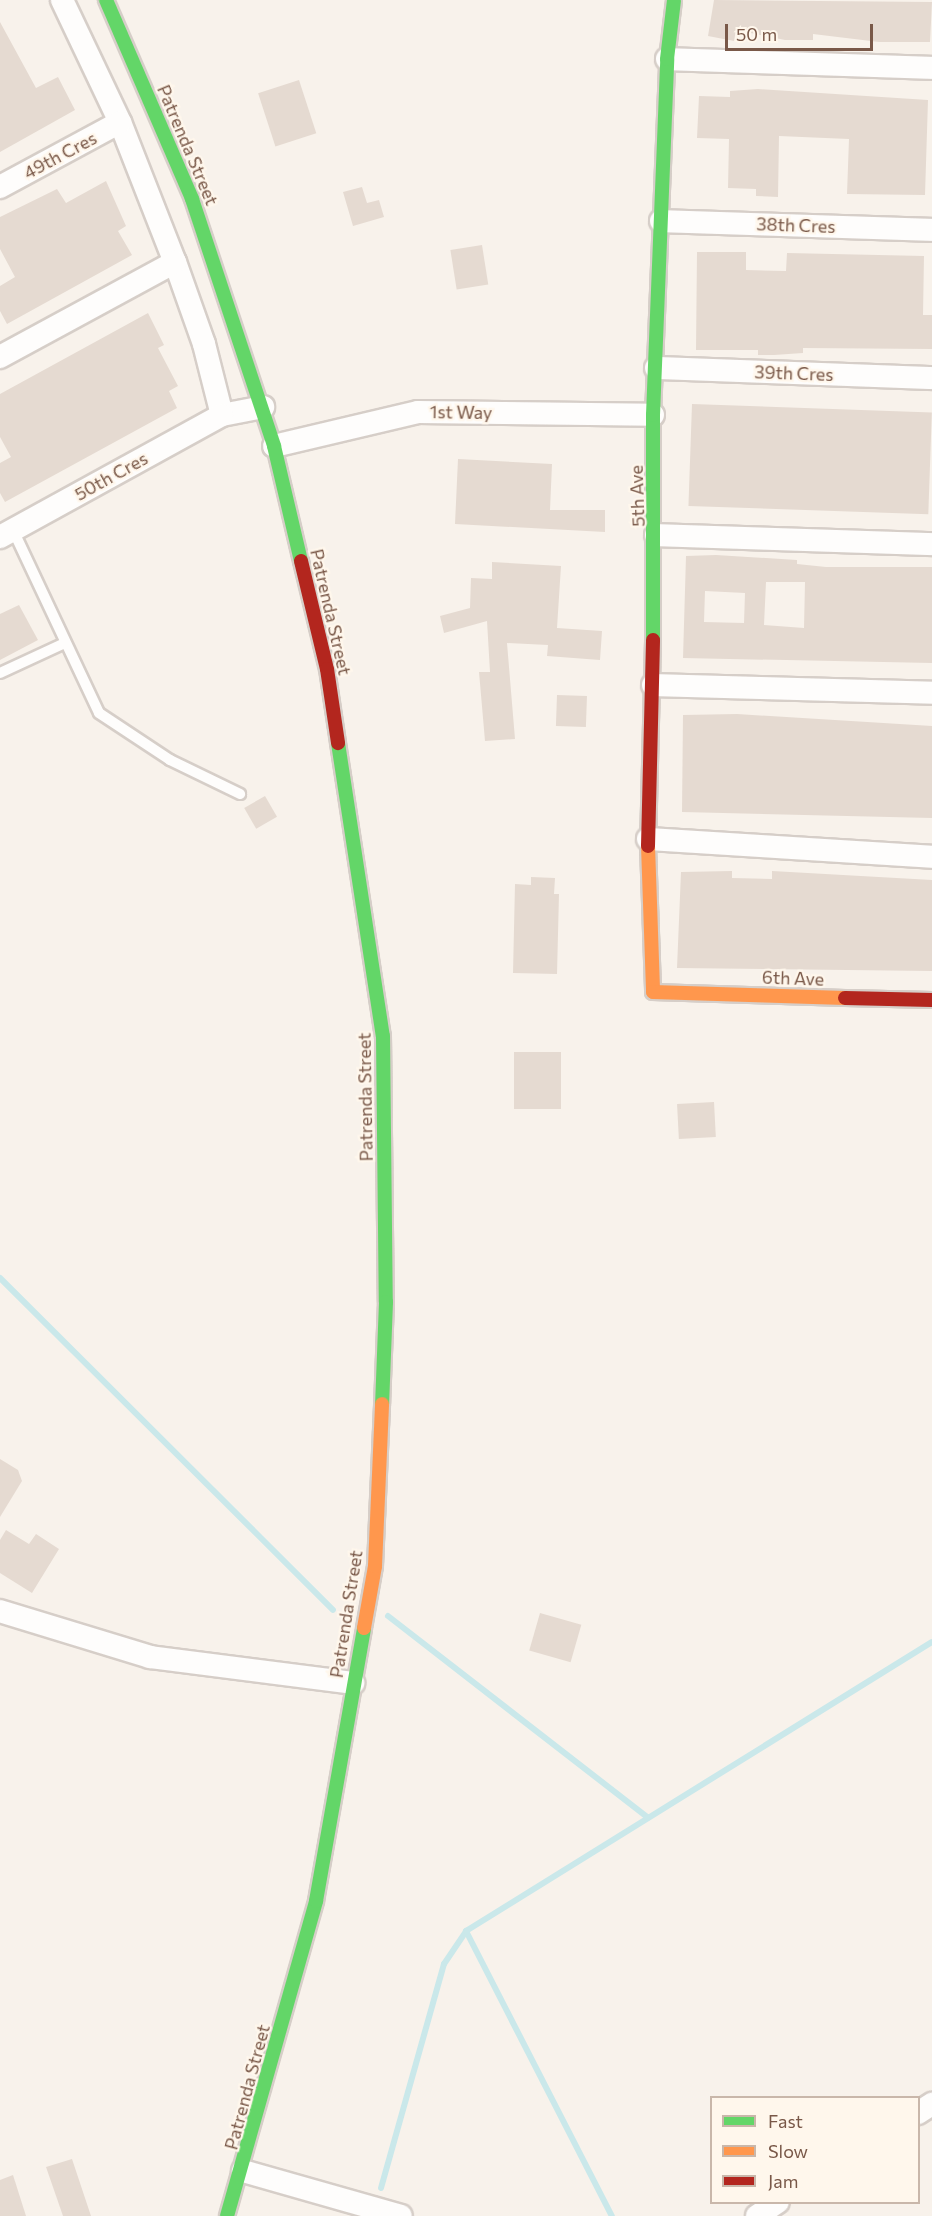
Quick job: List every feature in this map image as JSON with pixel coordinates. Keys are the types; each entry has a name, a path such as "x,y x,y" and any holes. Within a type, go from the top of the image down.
{"street":[{"path":"62,0 120,122 175,262 204,344 222,415"},
{"name":"Patrenda Street","path":"106,0 192,199 263,407 274,446 327,669 383,1036 386,1302 375,1566 316,1901 243,2171 227,2216"},
{"name":"5th Ave","path":"654,992 648,839 656,535 653,415 667,59 674,0"},
{"path":"667,59 932,68"},
{"name":"49th Cres","path":"0,187 120,122"},
{"name":"38th Cres","path":"661,221 932,230"},
{"path":"0,357 175,262"},
{"name":"39th Cres","path":"656,368 932,378"},
{"name":"50th Cres","path":"6,533 222,415 263,407"},
{"name":"1st Way","path":"274,446 418,412 653,415"},
{"path":"656,535 932,544"},
{"path":"653,685 932,693"},
{"path":"648,839 932,857"},
{"name":"6th Ave","path":"654,992 932,1000"},
{"path":"0,1611 150,1657 353,1683"},
{"path":"243,2171 401,2216"},
{"path":"757,2216 775,2204"}],"lane":[{"path":"6,533 65,643 99,713 170,760 240,794"},
{"path":"0,673 65,643"}],"building":[{"path":"714,0 932,2 930,42 879,42 813,34 813,40 785,40 736,30 734,41 708,36"},
{"path":"0,22 36,88 58,77 75,110 0,152"},
{"path":"299,80 316,133 275,147 258,93"},
{"path":"758,89 928,100 925,195 847,194 849,139 779,136 778,197 756,196 756,189 728,188 729,139 697,138 699,96 730,97 730,91"},
{"path":"106,181 126,226 118,231 132,255 7,324 0,311 0,286 15,277 0,249 0,217 57,189 66,203"},
{"path":"362,187 367,203 379,200 384,217 353,226 343,192"},
{"path":"482,245 488,285 457,290 450,250"},
{"path":"697,252 746,252 746,270 786,271 787,253 924,256 923,315 932,315 932,349 803,348 803,353 774,355 758,355 758,350 696,350"},
{"path":"148,313 164,345 158,348 178,386 169,391 177,408 5,502 0,493 0,463 11,457 0,437 0,394"},
{"path":"692,404 932,412 928,514 688,506"},
{"path":"458,459 552,464 550,510 605,510 605,532 455,524"},
{"path":"716,555 797,560 797,564 826,567 932,567 932,663 683,658 686,556","holes":["766,582 805,582 804,628 764,625","705,591 745,593 744,623 704,622"]},
{"path":"492,562 561,566 557,628 602,631 600,660 547,656 548,645 507,643 515,739 485,741 479,672 490,672 487,621 444,633 440,616 470,608 471,578 492,579"},
{"path":"19,605 38,640 0,660 0,614"},
{"path":"557,695 587,696 586,727 556,726"},
{"path":"737,714 932,726 932,818 682,812 683,715"},
{"path":"265,796 277,817 256,829 244,808"},
{"path":"732,871 732,878 772,879 772,871 932,880 932,971 677,968 681,872"},
{"path":"531,877 555,878 554,894 559,894 557,974 513,973 515,884 531,885"},
{"path":"514,1052 561,1052 561,1109 514,1109"},
{"path":"714,1102 716,1137 679,1139 677,1104"},
{"path":"0,1459 18,1470 22,1481 0,1517"},
{"path":"6,1530 29,1544 36,1534 59,1549 32,1593 0,1573 0,1540"},
{"path":"540,1613 581,1625 571,1662 529,1650"},
{"path":"72,2159 91,2216 63,2216 46,2167"},
{"path":"13,2175 26,2216 0,2216 0,2180"}],"waterway":[{"path":"0,1278 333,1610"},
{"path":"388,1616 648,1818"},
{"path":"381,2188 444,1964 466,1931 932,1642"},
{"path":"466,1931 612,2216"}],"traffic: fast":[{"path":"106,0 192,199 274,446 301,561"},
{"path":"653,640 653,415 667,59 674,0"},
{"path":"338,743 383,1036 386,1302 382,1404"},
{"path":"227,2216 316,1901 364,1628"}],"traffic: slow":[{"path":"648,846 653,992 845,998"},
{"path":"364,1628 375,1566 382,1404"}],"traffic: jam":[{"path":"301,561 327,669 338,743"},
{"path":"648,846 653,640"},
{"path":"845,998 932,1000"}]}
